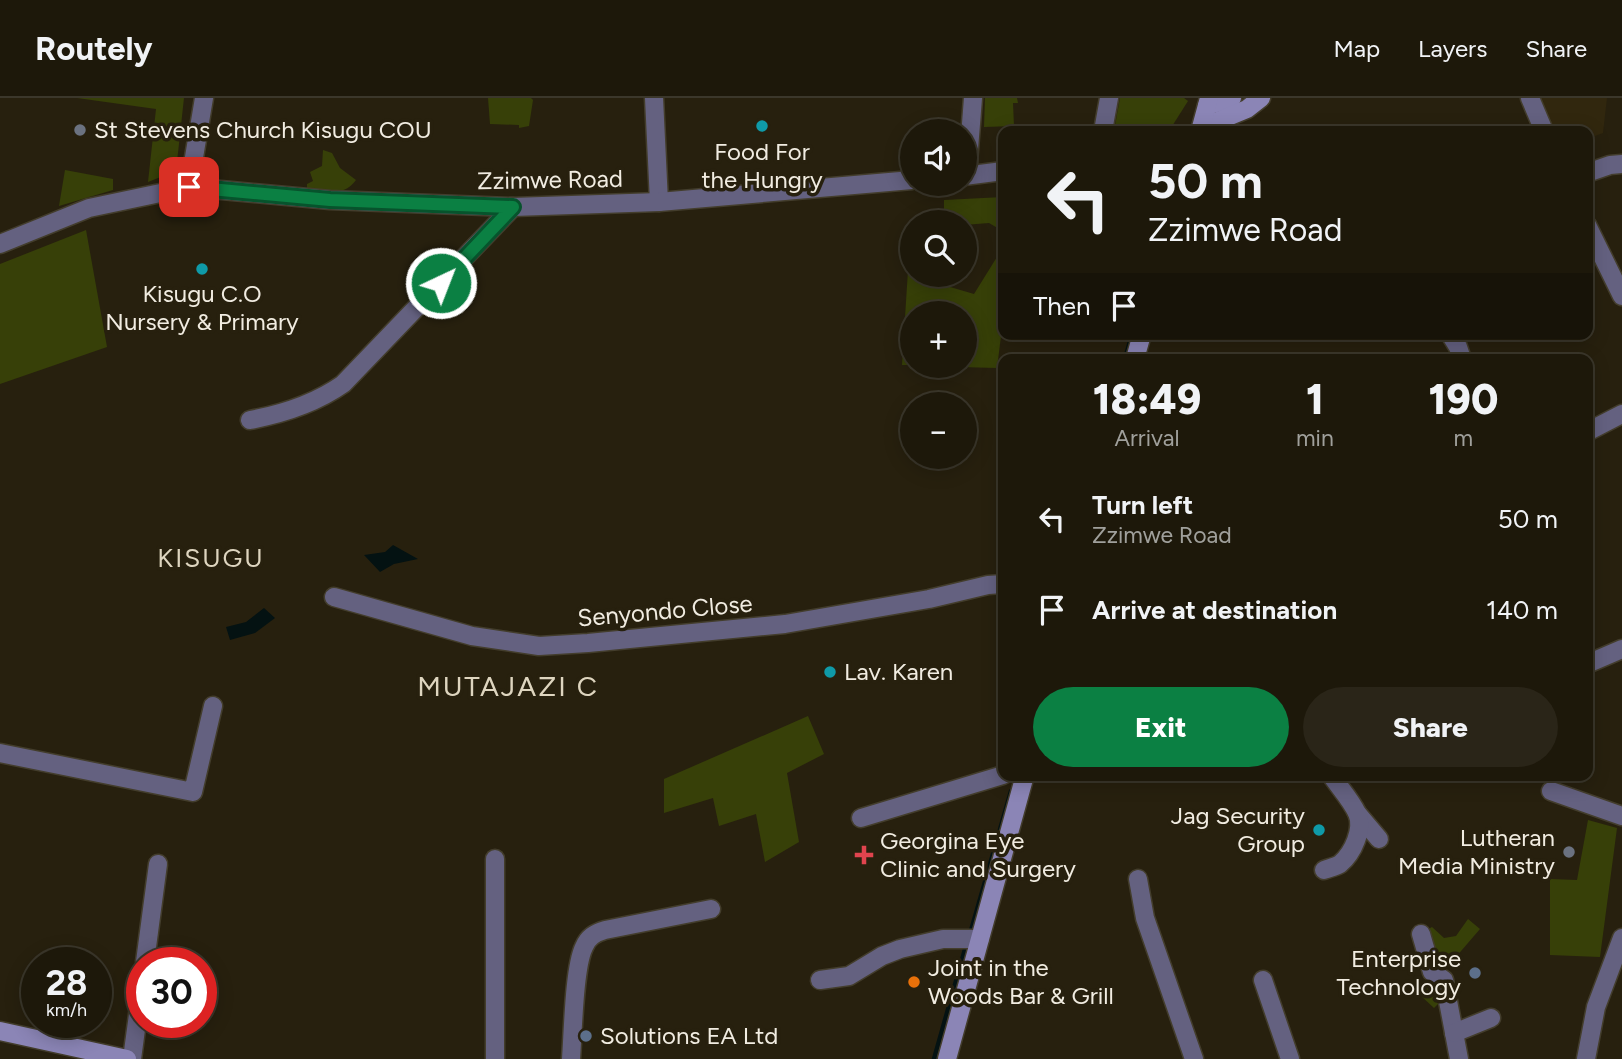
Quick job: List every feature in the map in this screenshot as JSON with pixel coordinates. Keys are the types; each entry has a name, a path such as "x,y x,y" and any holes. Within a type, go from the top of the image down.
{"street":[{"path":"189,187 204,98"},
{"path":"654,98 659,202"},
{"path":"971,119 973,98"},
{"path":"1104,126 1109,98"},
{"path":"1202,126 1208,102 1232,98"},
{"path":"1530,98 1543,126"},
{"path":"1209,126 1254,104"},
{"path":"1228,126 1254,104"},
{"path":"1593,171 1622,164"},
{"path":"977,175 998,172"},
{"name":"Zzimwe Road","path":"0,244 89,208 189,187 330,200 513,207 659,202 900,181"},
{"path":"250,419 308,403 329,394 343,384 513,207"},
{"path":"1593,235 1617,276 1622,296"},
{"path":"1593,429 1622,414"},
{"name":"Senyondo Close","path":"334,597 472,636 539,646 785,624 998,584"},
{"path":"1593,661 1622,649"},
{"path":"0,753 193,792 213,706"},
{"path":"861,818 998,777"},
{"path":"947,1059 1022,781"},
{"path":"1335,781 1379,839"},
{"path":"1551,790 1622,816"},
{"path":"1324,870 1339,865 1356,840 1359,825 1357,813"},
{"path":"495,859 495,1059"},
{"path":"147,947 158,864"},
{"path":"1138,879 1149,929 1194,1059"},
{"path":"571,1059 580,957 591,937 605,930 711,909"},
{"path":"1421,934 1432,972 1444,980 1459,1059"},
{"path":"820,980 849,975 900,949 943,939 979,939"},
{"path":"1586,1059 1596,1007 1620,945"},
{"path":"1263,980 1290,1059"},
{"path":"1454,1033 1491,1018"},
{"path":"0,1031 71,1054 129,1059 133,1038"}],"shaded area":[{"path":"1534,98 1607,98 1603,133 1593,137 1593,126 1548,126"},
{"path":"393,545 418,559 394,564 380,572 364,555 385,552"},
{"path":"264,608 275,618 255,633 230,640 226,627 246,622"}],"green space":[{"path":"77,98 184,98 176,171 148,182 156,109"},
{"path":"488,98 531,98 533,100 529,126 519,128 519,125 490,124"},
{"path":"985,98 1017,98 1018,103 1013,103 1014,126 984,127"},
{"path":"1120,98 1184,98 1188,101 1172,126 1115,126"},
{"path":"323,150 332,153 340,168 356,180 346,189 334,192 307,190 307,184 313,181 310,172 322,166"},
{"path":"65,170 113,179 113,190 59,206"},
{"path":"998,197 998,228 989,223 977,224 977,210 944,210 944,200"},
{"path":"86,230 107,347 0,384 0,264"},
{"path":"998,250 998,340 1000,340 997,368 977,367 977,301 906,301 907,287 950,287 974,294 997,257"},
{"path":"808,716 824,754 787,773 799,842 765,862 756,814 719,826 713,798 664,813 664,779"},
{"path":"1588,820 1617,828 1600,957 1550,955 1550,879 1577,880"},
{"path":"1468,919 1480,929 1449,965 1436,970 1425,931 1432,927 1444,938 1456,936"},
{"path":"1424,982 1434,983 1439,1003 1434,1008 1420,995"}],"waterway":[{"path":"1126,354 1130,340"},
{"path":"970,934 1011,791"},
{"path":"934,1059 967,942"}],"place":[{"name":"Food For the Hungry","path":"762,126"},
{"name":"St Stevens Church Kisugu COU","path":"80,130"},
{"name":"Kisugu C.O Nursery & Primary","path":"202,269"},
{"name":"Lav. Karen","path":"830,672"},
{"name":"Jag Security Group","path":"1319,830"},
{"name":"Lutheran Media Ministry","path":"1569,852"},
{"name":"Georgina Eye Clinic and Surgery","path":"864,855"},
{"name":"Enterprise Technology","path":"1475,973"},
{"name":"Joint in the Woods Bar & Grill","path":"914,982"},
{"name":"Solutions EA Ltd","path":"586,1036"}],"district":[{"name":"KISUGU","path":"211,558"},
{"name":"MUTAJAZI C","path":"508,686"}],"route":[{"path":"189,187 330,200 513,207 441,283"}]}
